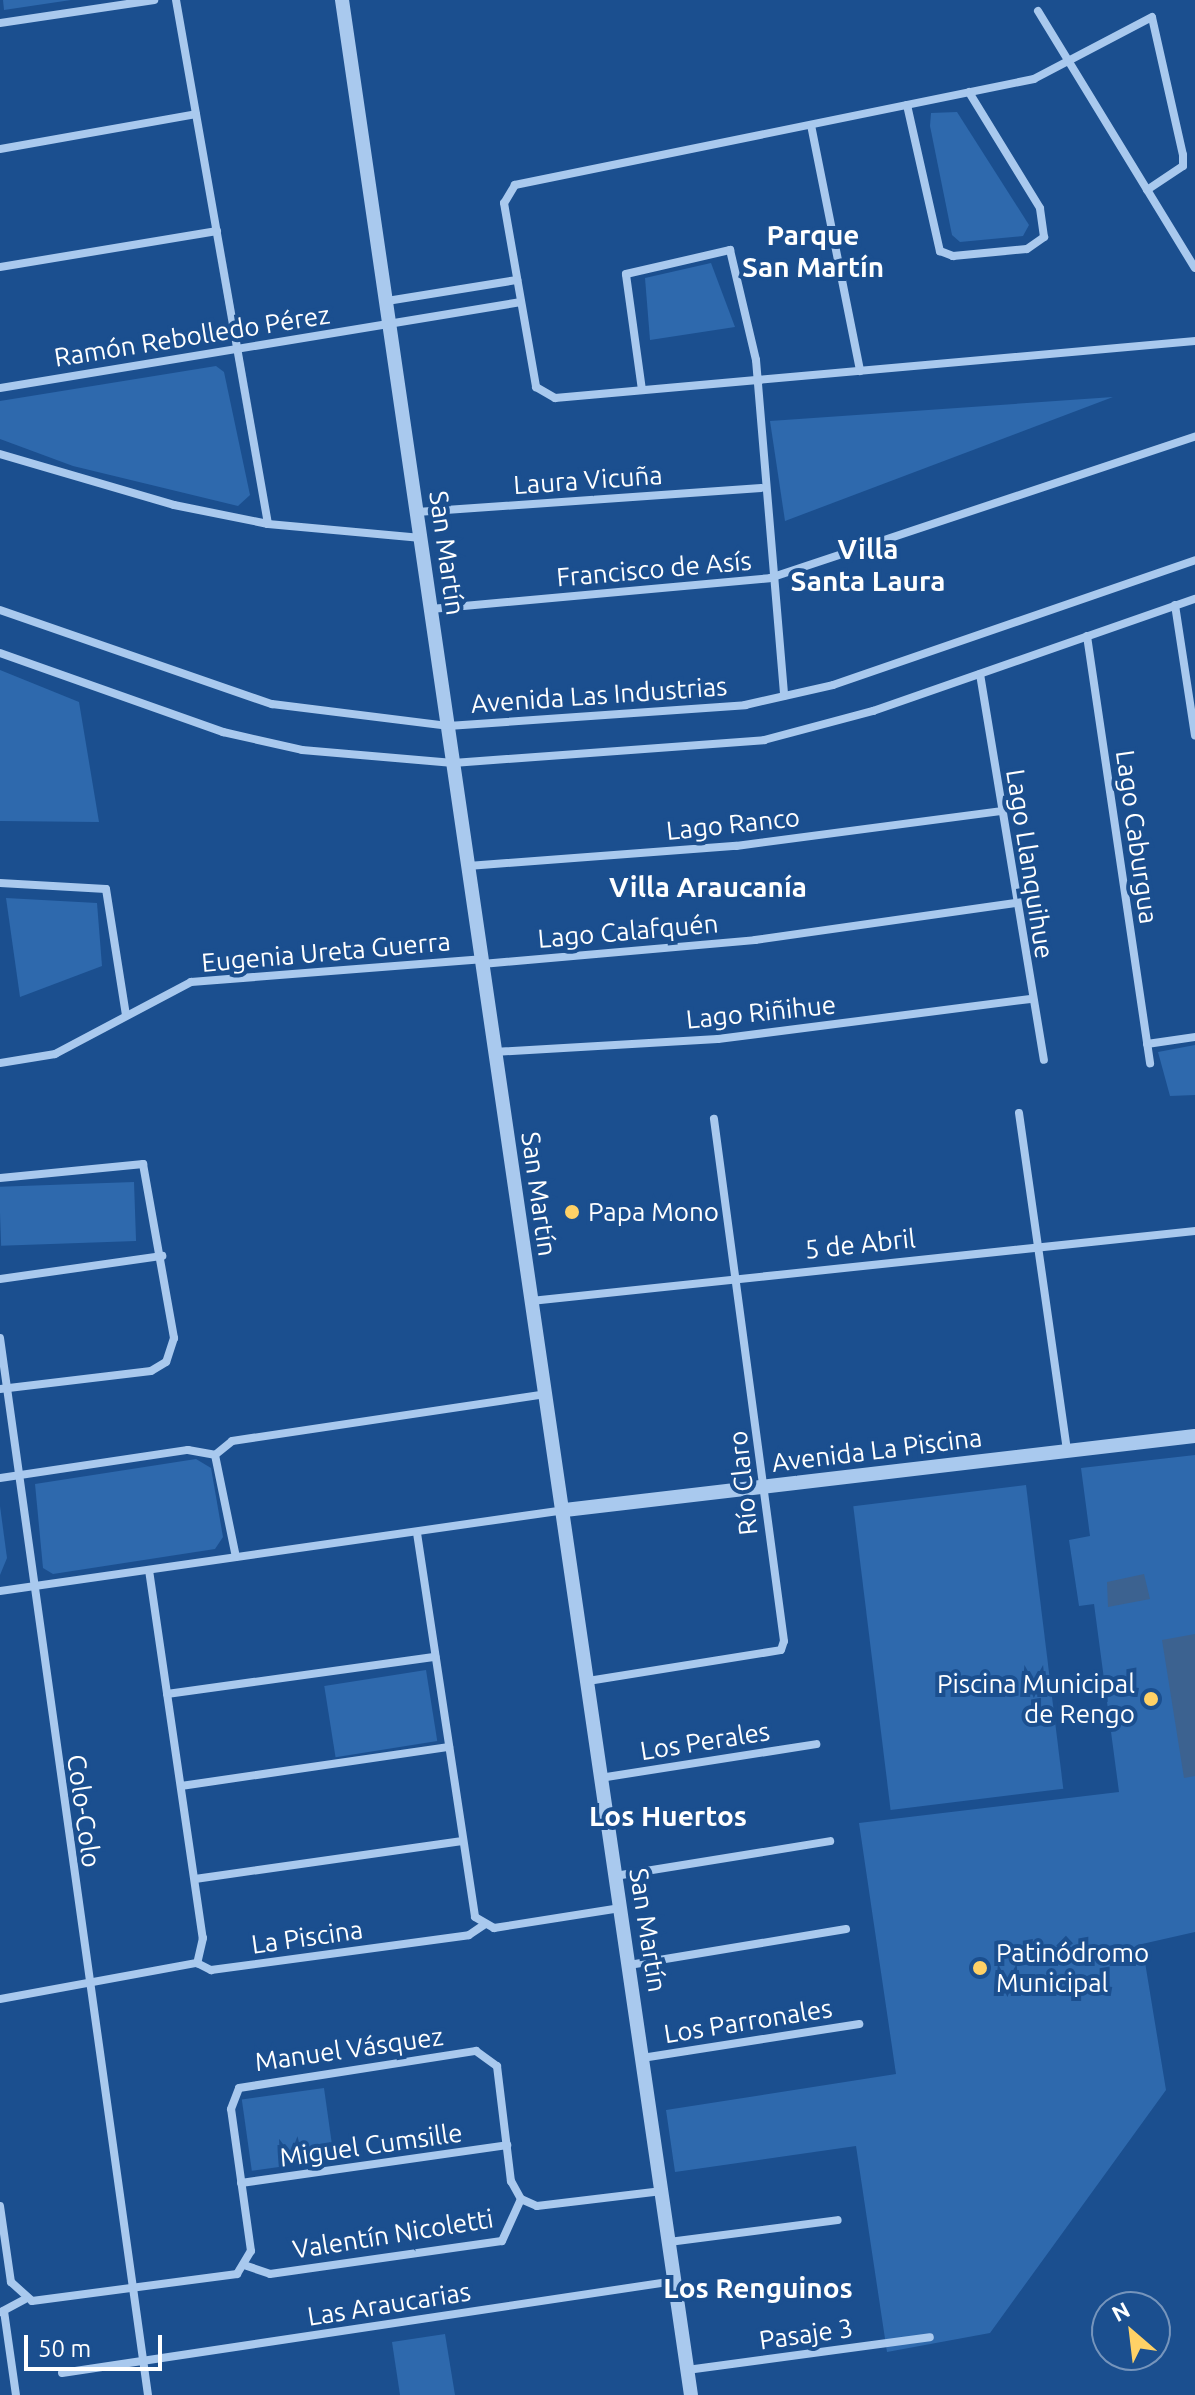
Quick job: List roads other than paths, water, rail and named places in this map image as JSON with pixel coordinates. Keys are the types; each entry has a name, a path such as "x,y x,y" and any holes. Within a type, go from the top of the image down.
{"street":[{"path":"0,23 154,0"},
{"path":"176,0 268,524"},
{"name":"San Martín","path":"342,0 530,1301 565,1510 600,1778 691,2395"},
{"path":"1038,11 1195,268"},
{"path":"1147,190 1183,166 1152,17 1034,79 515,185 504,203 540,395 642,390 1195,341"},
{"path":"907,105 940,251 953,256 1027,249 1044,237 1040,208 969,92"},
{"path":"0,149 196,114"},
{"path":"811,125 860,371"},
{"path":"0,267 217,231"},
{"path":"642,390 626,274 643,265 730,250 758,380 761,488 784,696"},
{"path":"387,301 517,280"},
{"name":"Ramón Rebolledo Pérez","path":"0,388 521,302"},
{"name":"Francisco de Asís","path":"431,609 770,578 1195,437"},
{"path":"0,454 147,498 268,524 421,538"},
{"name":"Laura Vicuña","path":"417,512 761,488"},
{"name":"Avenida Las Industrias","path":"0,610 272,704 448,726 715,708 784,696 1195,560"},
{"path":"0,653 223,732 363,759 453,763 764,740 980,674 1195,599"},
{"path":"1175,605 1195,735"},
{"name":"Lago Caburgua","path":"1087,636 1150,1063"},
{"name":"Lago Llanquihue","path":"980,674 1030,999 1044,1060"},
{"name":"Lago Ranco","path":"468,866 736,846 1001,811"},
{"path":"0,883 106,889 126,1015"},
{"name":"Lago Calafquén","path":"482,962 755,940 1015,903"},
{"name":"Eugenia Ureta Guerra","path":"0,1063 55,1054 191,982 482,962"},
{"name":"Lago Riñihue","path":"494,1052 718,1039 1030,999"},
{"path":"1147,1044 1195,1037"},
{"path":"1019,1113 1035,1245 1067,1452"},
{"name":"Río Claro","path":"588,1681 781,1650 737,1278 714,1119"},
{"path":"0,1178 143,1164 162,1256 174,1338 159,1368 3,1389"},
{"name":"5 de Abril","path":"530,1301 1035,1245 1195,1231"},
{"path":"0,1279 162,1256"},
{"name":"Colo-Colo","path":"0,1338 3,1389 18,1475 148,2395"},
{"path":"0,1478 188,1450 215,1455 232,1441 546,1394"},
{"name":"Avenida La Piscina","path":"565,1510 1195,1436"},
{"path":"215,1455 236,1557"},
{"path":"0,1591 565,1510"},
{"path":"417,1533 462,1841 475,1917 484,1925"},
{"path":"149,1570 203,1938 197,1963"},
{"path":"167,1694 435,1657"},
{"name":"Los Perales","path":"600,1778 816,1744"},
{"path":"181,1786 449,1747"},
{"path":"195,1879 462,1841"},
{"path":"615,1876 830,1841"},
{"name":"La Piscina","path":"0,1999 88,1986 197,1963 211,1970 242,1966 469,1935 484,1925 620,1908"},
{"path":"629,1965 846,1929"},
{"name":"Los Parronales","path":"642,2058 859,2024"},
{"name":"Manuel Vásquez","path":"247,2266 232,2097 249,2084 481,2052 497,2066 507,2145 521,2199"},
{"name":"Miguel Cumsille","path":"241,2183 507,2145"},
{"path":"521,2199 537,2206 662,2191"},
{"name":"Valentín Nicoletti","path":"247,2266 270,2274 502,2241 521,2199"},
{"path":"0,2206 11,2282 25,2299"},
{"path":"669,2242 838,2220"},
{"path":"16,2395 2,2311 25,2299 231,2275 247,2266"},
{"name":"Las Araucarias","path":"62,2373 675,2281"},
{"name":"Pasaje 3","path":"687,2370 930,2337"}],"place":[{"name":"Papa Mono","path":"572,1212"},
{"name":"Piscina Municipal de Rengo","path":"1151,1699"},
{"name":"Patinódromo Municipal","path":"980,1968"}],"district":[{"name":"Parque San Martín","path":"813,251"},
{"name":"Villa Santa Laura","path":"868,565"},
{"name":"Villa Araucanía","path":"708,887"},
{"name":"Los Huertos","path":"668,1816"},
{"name":"Los Renguinos","path":"758,2288"}]}
